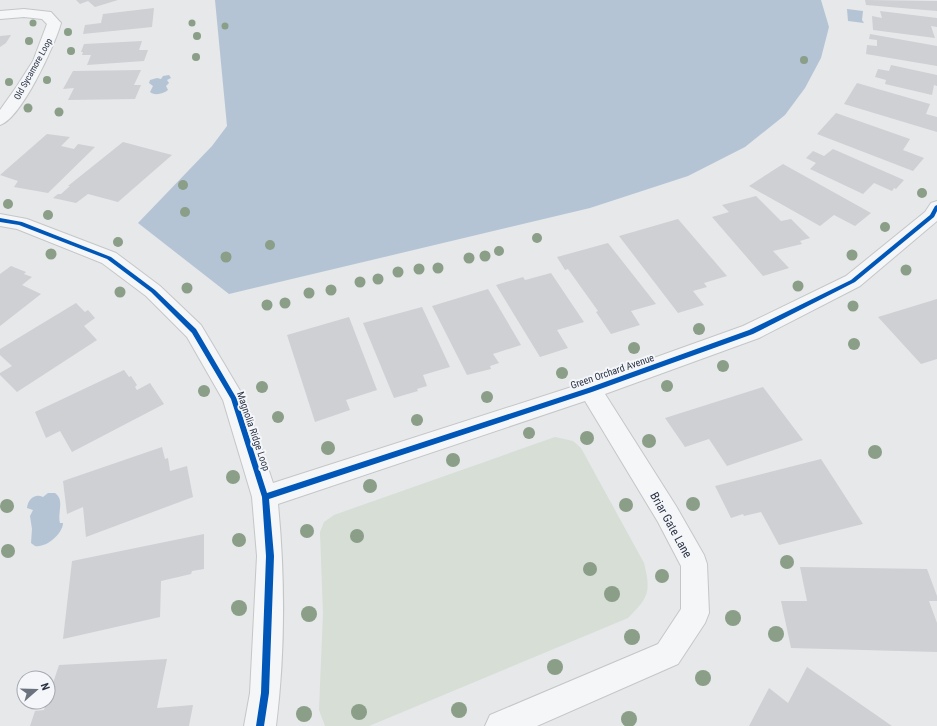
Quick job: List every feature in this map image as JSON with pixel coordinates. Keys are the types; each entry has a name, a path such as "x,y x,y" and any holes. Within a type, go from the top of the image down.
{"street":[{"name":"Old Sycamore Loop","path":"0,16 24,13 46,15 54,22 50,40 15,102 0,120"},
{"name":"Green Orchard Avenue","path":"265,497 590,390 751,332 853,281 935,214"},
{"name":"Magnolia Ridge Loop","path":"0,220 20,224 108,258 153,291 194,331 234,399 265,497 270,556 265,693 260,726"},
{"name":"Briar Gate Lane","path":"501,726 668,654 695,613 694,564 667,514 590,390"}],"shaded area":[{"path":"555,437 573,441 581,448 644,563 648,588 640,605 628,618 369,726 325,726 319,710 323,613 320,532 324,522 334,515"}],"water":[{"path":"215,0 821,0 829,27 821,58 805,88 785,115 745,147 688,176 590,208 229,294 138,223 212,146 227,126"},
{"path":"847,9 863,11 862,20 864,23 848,21"},
{"path":"169,75 171,78 167,80 169,83 166,86 168,90 159,94 150,92 153,86 149,83 150,80 157,78 161,79 163,76"},
{"path":"48,493 55,493 60,499 59,519 60,523 63,523 60,531 54,539 44,545 35,546 31,543 32,529 30,516 33,510 27,508 32,498 35,496 43,497"}],"building":[{"path":"76,0 118,0 95,7 88,1 80,4"},
{"path":"865,0 937,1 937,11 866,5"},
{"path":"154,8 152,27 83,34 85,25 101,23 103,14"},
{"path":"880,11 937,18 937,27 931,26 935,38 873,30 872,16 882,18"},
{"path":"870,34 937,46 937,66 866,54 867,45 877,46 877,40 869,39"},
{"path":"11,35 6,43 0,47 0,36"},
{"path":"142,41 139,50 148,50 144,61 87,65 91,55 82,55 83,52 81,52 84,44"},
{"path":"891,65 937,75 937,86 934,85 932,95 885,84 886,80 875,77 878,69 889,71"},
{"path":"141,70 134,85 141,85 135,99 68,100 74,88 63,89 73,71"},
{"path":"857,83 930,104 926,114 937,117 937,132 844,104"},
{"path":"836,113 910,139 903,150 924,158 913,171 817,134"},
{"path":"47,134 70,137 61,146 74,149 78,144 95,147 48,193 14,187 18,181 0,175"},
{"path":"123,142 172,155 118,202 88,194 76,203 53,198 58,194 61,194 70,186 68,186"},
{"path":"833,149 904,180 896,189 894,188 892,191 874,183 863,194 810,169 816,163 806,158 813,151 824,156"},
{"path":"783,164 871,213 855,226 834,215 820,226 749,186"},
{"path":"756,196 781,221 791,219 810,238 800,241 802,244 773,251 789,268 763,276 712,217 729,212 722,205"},
{"path":"678,219 727,276 704,283 707,287 693,291 704,305 678,313 619,236"},
{"path":"608,243 656,304 631,311 640,325 611,334 596,312 598,311 568,269 565,270 557,257"},
{"path":"11,266 26,272 24,274 32,277 22,285 41,294 0,326 0,274"},
{"path":"551,273 584,322 557,330 568,348 540,357 496,285 523,277 525,280"},
{"path":"488,289 521,345 493,354 499,363 490,366 491,369 467,375 432,306"},
{"path":"937,299 937,359 921,364 878,317"},
{"path":"76,303 85,312 88,310 95,318 84,326 97,340 17,392 0,375 0,373 12,366 0,355 0,349"},
{"path":"422,307 450,367 423,375 427,386 417,389 418,391 394,398 363,323"},
{"path":"349,317 377,390 346,400 350,410 315,422 287,335"},
{"path":"124,370 129,377 131,376 137,385 135,387 137,390 150,383 164,404 72,452 60,431 46,438 35,412"},
{"path":"763,387 803,440 727,466 709,439 685,447 665,418"},
{"path":"162,447 165,459 168,458 170,471 187,466 193,497 86,537 83,507 67,514 63,481"},
{"path":"821,459 863,524 779,545 761,512 744,516 743,514 731,518 715,486"},
{"path":"204,534 204,569 192,571 191,574 161,581 160,617 63,639 72,561"},
{"path":"800,567 927,569 937,596 937,601 929,601 937,623 937,652 791,648 781,601 807,601"},
{"path":"167,659 157,708 193,705 189,726 30,726 35,711 56,710 56,674 59,665"},
{"path":"807,667 892,726 749,726 769,688 788,703"}],"cycle path":[{"path":"265,497 590,390 751,332 853,281 932,216 937,207"},
{"path":"0,220 20,223 109,258 153,291 194,331 234,399 265,497 270,556 265,693 260,726"}]}
